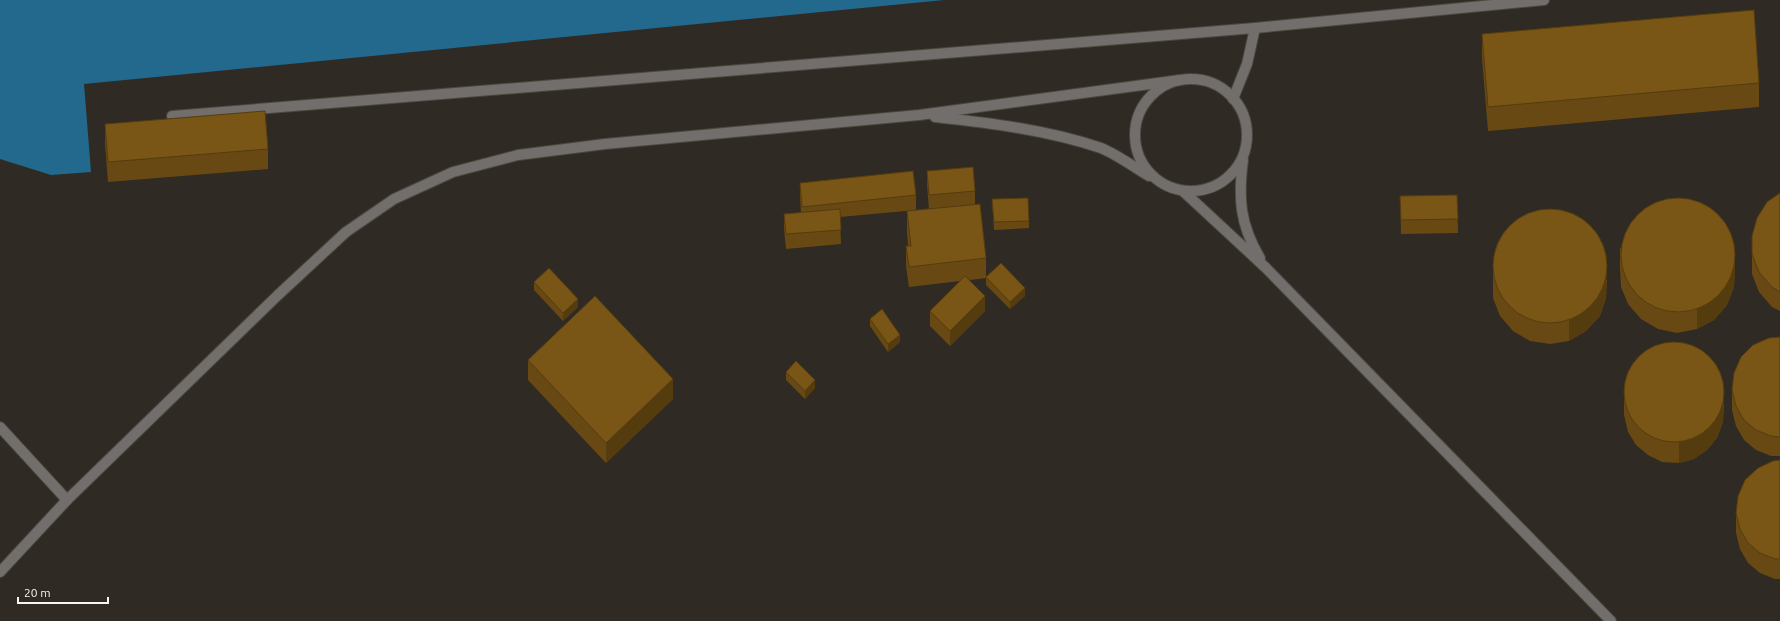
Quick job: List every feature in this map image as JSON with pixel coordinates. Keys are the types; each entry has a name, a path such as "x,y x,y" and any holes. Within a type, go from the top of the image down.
{"street":[{"path":"172,116 1255,28 1544,0"},
{"path":"1233,99 1247,64 1255,28"},
{"path":"0,572 67,500 278,295 346,232 394,199 453,172 526,154 605,144 920,115 1195,79 1209,82 1222,88 1242,111 1246,126 1247,141 1243,156 1239,186 1241,215 1250,243 1266,268"},
{"path":"1157,181 1144,168 1136,151 1134,132 1138,114 1148,98 1162,86 1180,80"},
{"path":"920,115 984,122 1050,135 1102,149 1169,188 1183,191 1201,191 1219,184 1233,172 1243,156"},
{"path":"1183,191 1266,268 1612,621"},
{"path":"0,427 67,500"}],"water":[{"path":"0,0 944,0 84,84 91,172 51,175 0,159"}],"building":[{"path":"1754,10 1759,83 1488,107 1482,34"},
{"path":"265,111 268,149 108,162 105,124"},
{"path":"973,167 975,191 929,195 927,171"},
{"path":"913,171 916,195 802,207 800,183"},
{"path":"1780,193 1780,292 1772,287 1759,272 1752,254 1752,236 1757,218 1767,202"},
{"path":"1457,195 1458,219 1401,220 1400,196"},
{"path":"1028,198 1029,221 994,222 992,199"},
{"path":"1678,198 1700,202 1719,214 1731,233 1735,255 1731,277 1719,296 1700,308 1678,312 1656,308 1637,296 1625,277 1621,255 1625,233 1637,214 1656,202"},
{"path":"980,204 986,258 909,267 906,246 911,246 907,211"},
{"path":"840,209 841,230 786,234 784,214"},
{"path":"1550,209 1572,213 1591,225 1603,244 1607,266 1603,288 1591,307 1572,319 1550,323 1528,319 1509,307 1497,288 1493,266 1497,244 1509,225 1528,213"},
{"path":"1001,263 1025,288 1010,302 986,277"},
{"path":"549,268 578,299 563,313 534,282"},
{"path":"965,276 985,296 950,331 930,311"},
{"path":"595,296 673,379 606,443 528,360"},
{"path":"882,309 900,335 888,344 870,319"},
{"path":"1780,337 1780,437 1771,436 1756,430 1744,420 1736,406 1732,390 1734,373 1741,357 1753,345 1769,338"},
{"path":"1674,342 1684,343 1702,350 1716,364 1723,382 1723,402 1716,420 1702,434 1684,441 1674,442 1664,441 1646,434 1632,420 1625,402 1624,392 1625,382 1632,364 1646,350 1664,343"},
{"path":"796,361 815,380 805,391 786,372"},
{"path":"1780,460 1780,559 1775,559 1760,553 1748,543 1740,529 1736,513 1738,496 1745,480 1758,468 1773,461"}]}
